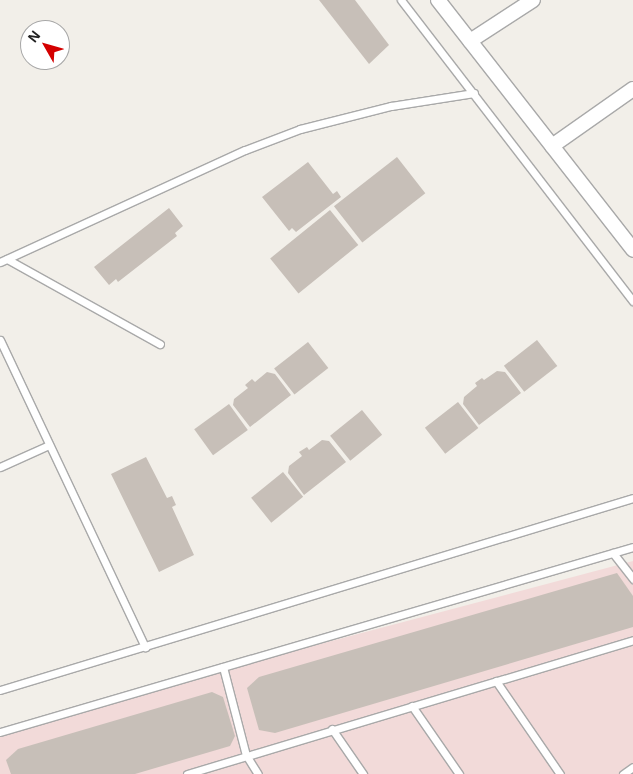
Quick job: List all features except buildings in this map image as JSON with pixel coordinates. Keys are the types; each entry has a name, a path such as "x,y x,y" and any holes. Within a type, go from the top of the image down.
{"street":[{"path":"438,0 633,250"},
{"path":"470,41 533,0"},
{"path":"552,146 633,89"}],"lane":[{"path":"401,0 633,301"},
{"path":"4,261 245,150 300,129 375,109 474,93"},
{"path":"4,261 160,344"},
{"path":"0,340 144,647"},
{"path":"0,467 49,445"},
{"path":"0,690 633,498"},
{"path":"0,732 633,547"},
{"path":"613,553 633,579"},
{"path":"187,774 633,640"},
{"path":"223,667 246,755 258,774"},
{"path":"496,680 560,774"},
{"path":"412,706 459,774"},
{"path":"332,729 364,774"},
{"path":"623,774 633,767"}],"shaded area":[{"path":"633,561 633,774 0,774 0,729"}]}
